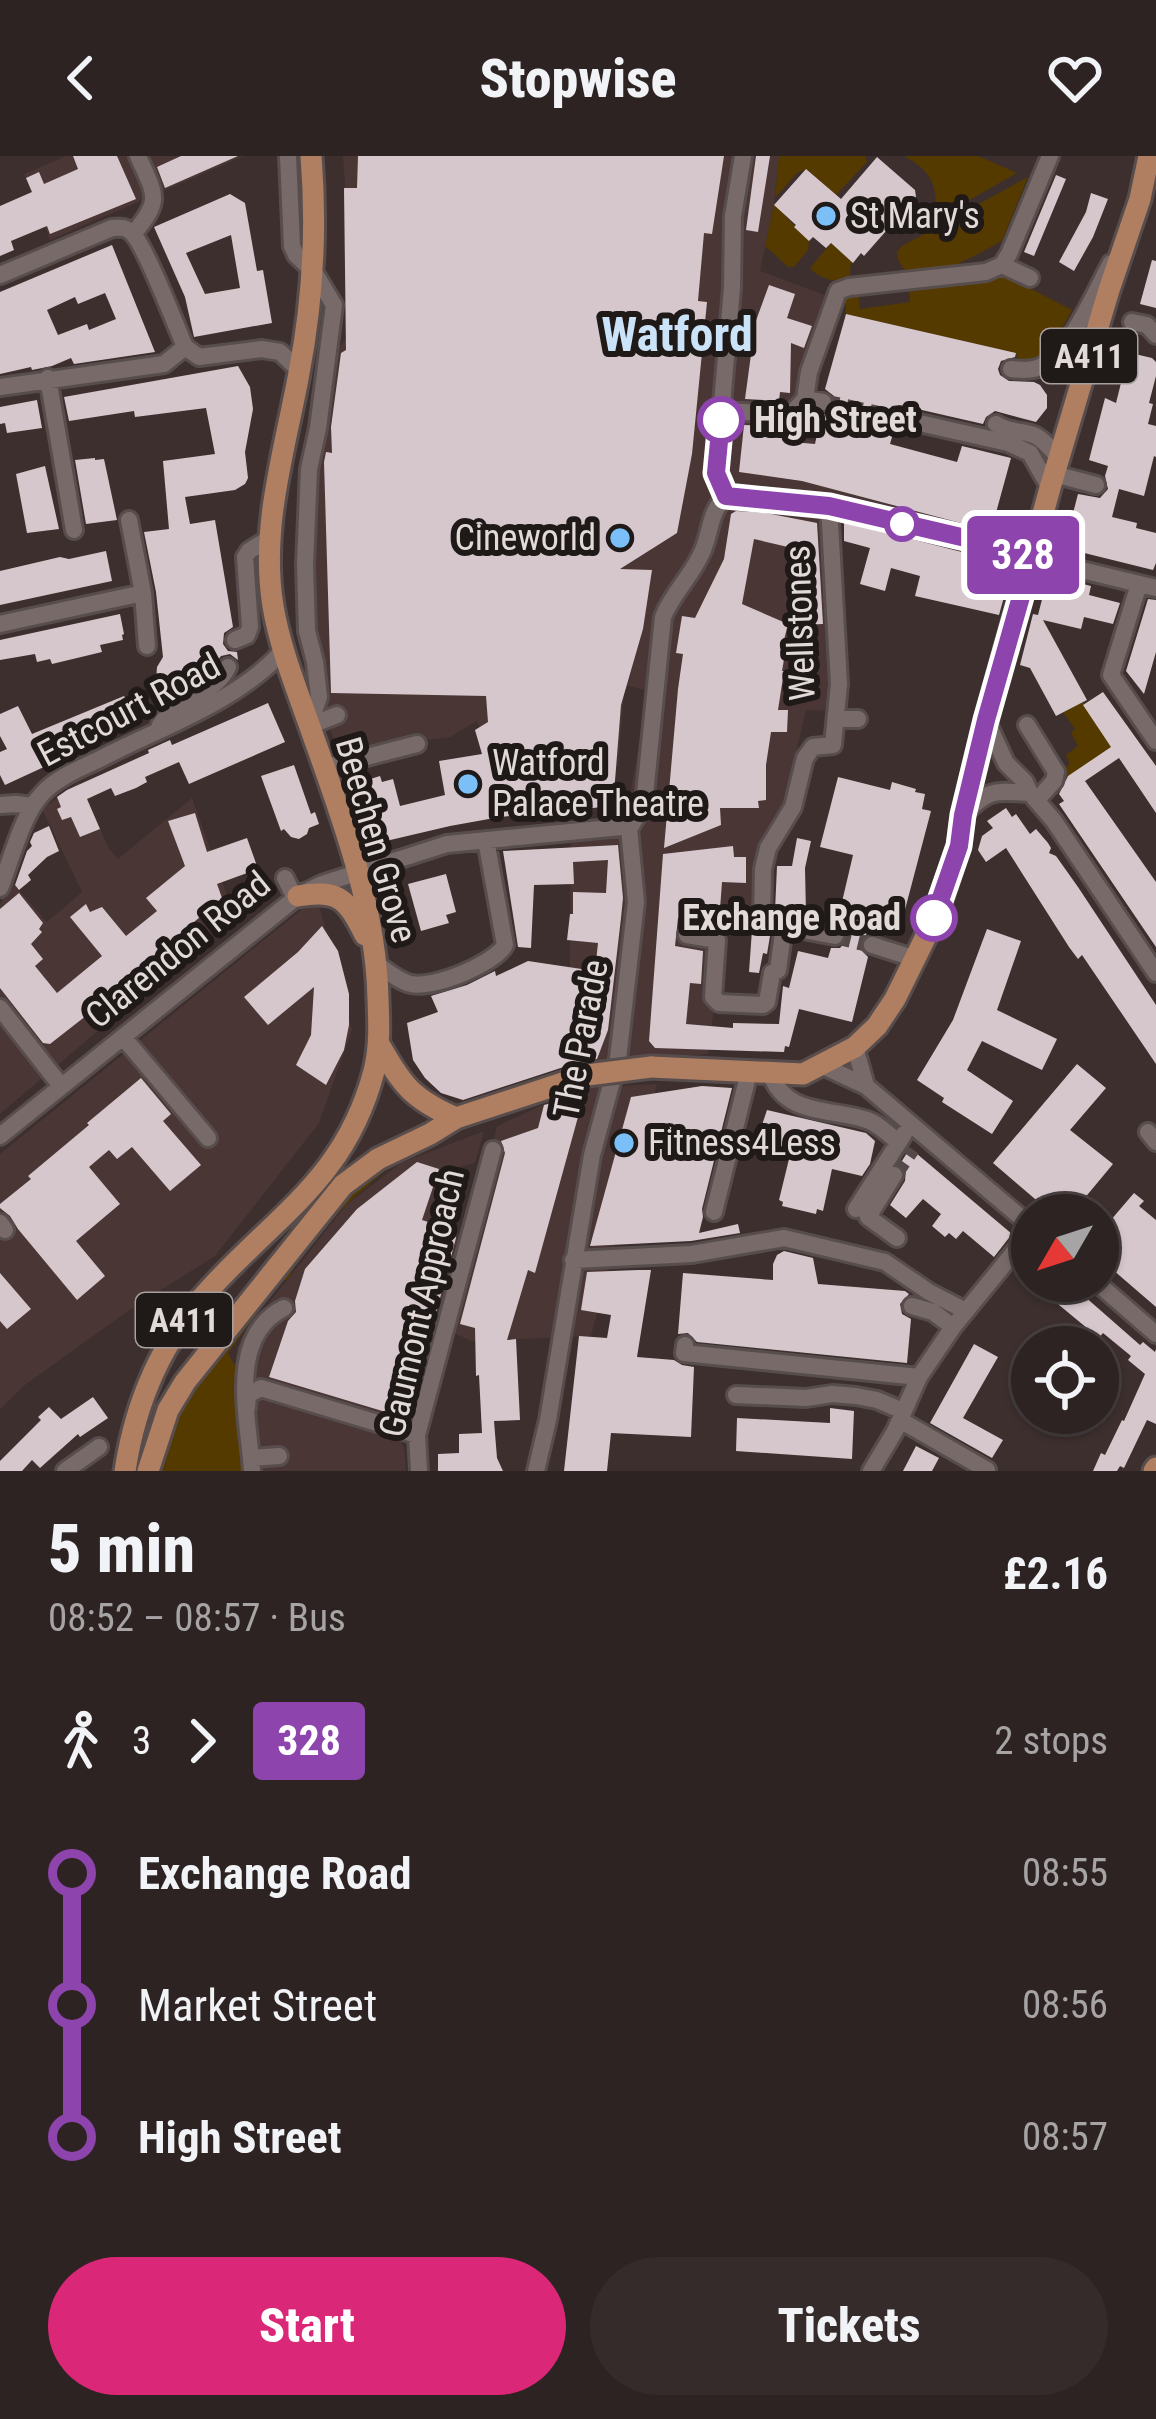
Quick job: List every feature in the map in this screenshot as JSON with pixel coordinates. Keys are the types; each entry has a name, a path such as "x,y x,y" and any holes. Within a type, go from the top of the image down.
{"main road":[{"name":"Beechen Grove","path":"125,1471 136,1418 169,1345 205,1293 279,1223 334,1161 355,1124 379,1044 378,964 358,872 283,651 259,545 300,371 314,272 311,156"},
{"name":"A411","path":"148,1471 168,1410 185,1382 343,1185 378,1159 455,1118 587,1076 651,1067 803,1074 855,1047 885,1016 935,918 959,846 986,720 1054,473 1129,231 1148,201 1149,156"},
{"path":"292,891 328,893 341,899 350,907 378,964"},
{"path":"379,1044 397,1076 421,1102 455,1118"}],"street":[{"path":"134,234 154,201 138,156"},
{"path":"288,156 292,246 334,305 325,417 309,469 304,565 307,631 319,697 310,725"},
{"path":"726,496 716,473 717,411 742,156"},
{"path":"717,411 790,416 814,400 809,372 838,291 986,272 1006,260 1050,156"},
{"path":"0,275 112,228 127,229 166,280 185,347 199,357 262,349 280,352 300,371"},
{"path":"1011,369 1042,367 1064,346 1129,231"},
{"path":"1006,260 1030,278"},
{"path":"1132,321 1147,325 1156,335"},
{"path":"0,387 164,364 185,347"},
{"path":"48,378 74,530"},
{"path":"285,440 325,417"},
{"path":"897,418 1008,443 1030,453 1054,473 1096,485"},
{"path":"996,424 1046,443 1054,473"},
{"path":"630,827 644,804 663,617 690,575 714,511 726,496 829,506 1147,586 1111,675 1156,741"},
{"name":"Wellstones","path":"784,926 762,922 768,848 793,807 812,747 833,745 836,719 839,683 829,506"},
{"path":"129,520 147,646"},
{"path":"235,640 250,627 245,562 259,545"},
{"path":"0,624 142,593"},
{"name":"Estcourt Road","path":"0,805 32,806 56,782 244,687 283,651"},
{"path":"157,731 166,716 219,680 228,667"},
{"path":"310,725 338,715"},
{"path":"836,719 857,719"},
{"path":"986,720 1006,764 1054,821 1156,973"},
{"path":"963,815 992,792 1001,789 1033,796 1054,781 1056,772 1027,725"},
{"path":"324,768 417,744"},
{"path":"0,888 32,806"},
{"name":"Clarendon Road","path":"0,1136 292,891 447,844 630,827"},
{"name":"The Parade","path":"536,1471 592,1155 617,1064 636,902 630,827"},
{"path":"378,964 408,984 434,984 498,957 505,944 486,840"},
{"path":"687,935 717,940 713,997 719,1003 763,1005 772,973 778,970 784,926 835,936"},
{"path":"872,945 916,959"},
{"path":"0,1008 62,1086"},
{"path":"123,1037 208,1138"},
{"path":"855,1047 866,1086"},
{"path":"821,1065 866,1086 911,1137 1011,1212"},
{"path":"714,1212 760,1072 793,1103 873,1122 911,1137"},
{"path":"856,1209 911,1137"},
{"name":"Gaumont Approach","path":"419,1471 417,1435 493,1150"},
{"path":"894,1175 868,1217 897,1238"},
{"path":"573,1260 692,1254 784,1238 885,1262 964,1310"},
{"path":"871,1471 919,1377 964,1310 1011,1253"},
{"path":"1119,1302 1156,1334"},
{"path":"912,1306 933,1312 952,1327"},
{"path":"279,1456 252,1464 245,1382 248,1353 266,1324 284,1308"},
{"path":"685,1346 684,1352 919,1377"},
{"path":"247,1408 248,1395 261,1388 417,1435"},
{"path":"736,1395 806,1398 832,1394 877,1400 987,1470"},
{"path":"65,1471 99,1447"}],"shaded area":[{"path":"66,156 244,156 50,240 24,174"},
{"path":"343,156 779,156 760,271 825,295 796,398 798,437 949,472 934,539 836,514 841,711 806,710 785,801 763,847 755,920 724,932 708,1054 569,1063 571,837 624,831 648,690 627,686 643,629 651,573 625,679 618,766 590,762 502,779 477,721 450,737 337,752 318,687 312,491 327,361 355,329"},
{"path":"779,156 865,156 867,162 836,195 806,169 775,198"},
{"path":"904,156 978,156 1017,173 936,219 932,182"},
{"path":"1028,177 1002,241 943,269 912,273 902,266 897,252 902,246"},
{"path":"774,204 809,241 808,250 794,267 765,246"},
{"path":"831,243 853,263 849,281 828,279 810,268"},
{"path":"998,272 1072,310 1050,350 1031,365 1020,362 1016,353 846,314 846,298 858,294 860,309 910,302 909,289 917,283"},
{"path":"1083,702 1125,753 1113,762 1105,751 1054,786 1070,764 1066,755 1078,746 1071,733 1075,729 1063,712"},
{"path":"79,782 118,859 192,798 234,915 0,1114 0,905 10,880 47,922 82,892 42,809"},
{"path":"317,897 352,1030 319,1123 215,1256 131,1309 25,1385 0,1409 0,1154"},
{"path":"657,1084 591,1336 471,1341 450,1331 497,1126 580,1088"},
{"path":"484,1131 475,1163 455,1168 440,1220 457,1229 461,1243 401,1443 406,1471 247,1471 235,1366 243,1336 346,1205 401,1163"},
{"path":"398,1160 323,1229 228,1353 235,1366 247,1471 160,1471 169,1426 187,1394 355,1185"}],"building":[{"path":"73,156 117,156 136,199 50,234 47,226 11,241 14,250 0,256 0,206 32,192 26,178 39,172 44,184 78,169"},
{"path":"181,156 238,156 165,188 157,167"},
{"path":"358,156 724,156 712,234 704,233 698,301 707,302 692,454 677,533 620,569 652,570 643,629 621,705 613,806 500,817 386,841 384,833 379,834 364,781 380,776 382,782 393,779 400,806 445,795 439,761 482,754 475,730 488,722 486,696 331,693 324,462 326,452 332,453 341,353 346,350 344,188 357,188"},
{"path":"756,156 770,156 758,232 746,230"},
{"name":"St Mary's","path":"877,157 915,190 916,197 853,263 831,243 826,248 813,237 809,241 774,205 806,169 841,199"},
{"path":"1056,175 1066,179 1034,256 1024,252"},
{"path":"1091,193 1108,199 1074,271 1059,262"},
{"path":"230,194 245,203 272,323 194,337 185,297 154,227","holes":["231,235 240,288 205,294 186,253"]},
{"path":"112,245 155,352 74,364 71,358 52,366 0,374 0,292","holes":["105,293 116,319 58,335 47,310 75,297 78,304"]},
{"path":"1152,260 1156,261 1156,308 1140,304"},
{"path":"769,285 795,294 787,318 812,326 804,348 791,343 790,393 780,392 779,401 745,399 752,347 747,345"},
{"path":"846,314 1016,353 1001,361 1000,375 1009,381 1034,382 1047,395 1047,408 1036,422 995,411 983,424 900,405 885,414 885,423 894,430 890,444 957,462 962,446 1011,458 991,531 802,481 739,472 744,425 793,427 792,442 815,444 821,415 835,405 834,396 825,389"},
{"path":"1135,354 1156,362 1148,424 1156,426 1156,457 1144,496 1119,489 1112,517 1156,533 1153,570 1064,548 1078,494 1100,498 1108,489 1108,466 1089,460 1105,398 1116,403 1127,359"},
{"path":"238,366 250,387 253,409 245,452 248,478 235,490 185,497 190,524 215,520 233,627 224,633 223,644 237,652 238,660 230,654 221,656 210,671 200,673 200,679 170,698 156,681 163,657 144,532 169,529 163,461 215,454 206,408 135,417 134,411 69,421 64,397"},
{"path":"37,400 42,428 7,433 5,423 0,424 0,407"},
{"path":"104,459 117,520 86,524 75,460"},
{"path":"45,466 59,529 27,533 16,474"},
{"path":"731,514 817,523 823,624 796,625 788,547 754,539 742,604 788,624 778,710 788,710 787,732 771,732 766,800 758,801 759,808 720,808 721,825 664,848 683,654 676,653 682,616 695,618 724,559"},
{"path":"844,522 1013,565 999,615 915,596 920,576 891,568 885,591 860,584 870,548 844,541"},
{"path":"106,551 112,581 0,605 0,571"},
{"path":"1071,581 1091,586 1089,595 1120,603 1113,624 1084,617 1081,629 1043,620 1087,700 1056,716 1030,668 1020,665 1046,584 1069,590"},
{"path":"1148,599 1156,600 1156,652 1144,694 1126,671"},
{"path":"120,614 123,640 100,645 102,652 52,664 50,659 37,662 35,654 0,660 0,640"},
{"path":"1103,692 1156,766 1156,813 1119,758 1085,781 1156,882 1156,947 1059,804 1064,801 1059,794 1068,776 1111,747 1083,705"},
{"path":"124,696 139,723 5,785 0,752 7,749 0,736 0,714 18,706 32,734"},
{"path":"268,703 285,742 189,784 179,762 145,777 147,782 136,788 115,796 111,788 87,799 100,829 80,837 71,817 62,820 57,797 67,790 170,740 172,745"},
{"path":"294,765 319,824 299,839 281,831 261,776"},
{"path":"838,777 890,790 892,782 916,789 925,794 922,809 931,811 902,921 879,916 875,933 860,940 860,949 868,957 852,1022 799,1009 784,1052 655,1048 649,1041 663,854 733,846 734,857 746,857 746,883 722,882 720,909 696,907 694,919 678,918 675,946 703,951 701,984 690,983 686,1024 733,1028 733,1023 779,1024 783,986 789,988 798,951 828,958 831,948 840,948 847,940 847,931 837,923 853,855 820,847"},
{"path":"1006,808 1030,834 1036,829 1048,843 1049,853 1078,887 1156,1005 1156,1064 1082,955 1078,959 1069,947 1006,848 986,862 978,850 982,836 993,828 987,821"},
{"path":"195,813 207,852 247,838 258,869 217,884 222,898 165,947 169,951 50,1044 43,1043 0,988 0,909 19,893 43,923 31,944 43,959 35,966 57,993 102,956 70,917 86,904 90,912 102,907 126,936 157,911 146,898 185,866 168,821"},
{"path":"49,826 59,851 28,875 31,880 19,890 15,885 34,833"},
{"path":"797,838 811,841 805,868 806,915 775,911 777,866 792,866"},
{"path":"618,845 623,898 608,1030 597,1059 463,1100 441,1093 413,1060 407,1023 438,1012 431,996 528,961 595,971 598,943 567,940 570,914 573,892 606,893 608,860 573,862 574,884 534,885 531,948 518,947 503,851"},
{"path":"446,874 456,912 446,915 449,923 421,931 408,884"},
{"path":"322,926 338,951 349,994 344,1050 326,1085 296,1065 311,1035 314,987 268,1025 244,997"},
{"path":"987,929 1021,941 997,1010 1057,1039 1042,1070 982,1041 967,1070 1013,1101 992,1134 917,1080 953,1020"},
{"path":"752,930 770,936 759,973 749,972"},
{"path":"1077,1064 1106,1088 1070,1130 1113,1164 1088,1194 1029,1194 993,1163"},
{"path":"141,1078 171,1114 163,1121 201,1165 170,1191 132,1147 117,1159 109,1150 89,1167 120,1204 76,1241 105,1276 77,1300 0,1204"},
{"path":"702,1086 732,1088 699,1233 738,1224 740,1233 691,1241 590,1246 631,1097"},
{"path":"579,1096 578,1117 535,1273 528,1270 507,1340 516,1339 520,1420 494,1421 497,1458 503,1471 438,1471 438,1454 459,1453 459,1434 482,1433 475,1328 460,1324 505,1153 501,1141 538,1128 544,1105"},
{"path":"767,1110 866,1133 875,1141 870,1164 862,1176 832,1169 823,1211 817,1209 816,1214 782,1206 779,1200 789,1159 757,1152"},
{"path":"910,1148 1011,1233 994,1257 963,1231 956,1239 949,1233 945,1237 932,1226 941,1214 923,1199 906,1218 890,1205 905,1181 906,1170 900,1164"},
{"path":"417,1162 439,1169 422,1220 453,1230 456,1238 435,1317 399,1416 269,1377 288,1321 296,1312 305,1269 357,1209"},
{"path":"1134,1193 1144,1201 1139,1206 1156,1220 1156,1307 1119,1275 1119,1210"},
{"path":"784,1251 813,1258 818,1284 909,1294 900,1304 902,1314 911,1319 907,1363 697,1342 688,1333 678,1334 683,1273 773,1280 773,1264"},
{"path":"651,1270 637,1357 694,1367 691,1437 611,1433 607,1471 564,1471 579,1336 607,1338 611,1315 581,1310 587,1272"},
{"path":"0,1273 31,1309 7,1329 0,1321"},
{"path":"1055,1302 1091,1302 1118,1326 1084,1326"},
{"path":"1119,1327 1140,1345 1143,1342 1156,1349 1156,1424 1147,1420 1124,1468 1093,1471 1101,1453 1105,1455 1119,1434 1145,1374 1128,1360 1131,1356 1119,1346"},
{"path":"974,1344 998,1357 963,1418 1003,1440 992,1458 930,1423"},
{"path":"93,1397 108,1418 78,1434 40,1468 32,1460 22,1471 0,1471 0,1461 49,1407 61,1419"},
{"path":"830,1408 854,1411 852,1459 736,1451 737,1418 830,1423"},
{"path":"916,1446 939,1458 932,1471 903,1471"}],"tunnel":[{"path":"823,402 897,418"},
{"path":"835,936 872,945"},
{"path":"894,1175 912,1149"}],"bus line":[{"name":"328","path":"721,420 716,473 726,496 829,506 1032,558 986,720 959,846 934,918"}],"place":[{"name":"St Mary's","path":"826,216"},
{"name":"High Street","path":"721,420"},
{"name":"Cineworld","path":"620,538"},
{"name":"Watford Palace Theatre","path":"468,784"},
{"name":"Exchange Road","path":"934,918"},
{"name":"Fitness4Less","path":"624,1143"}],"district":[{"name":"Watford","path":"677,334"}]}
